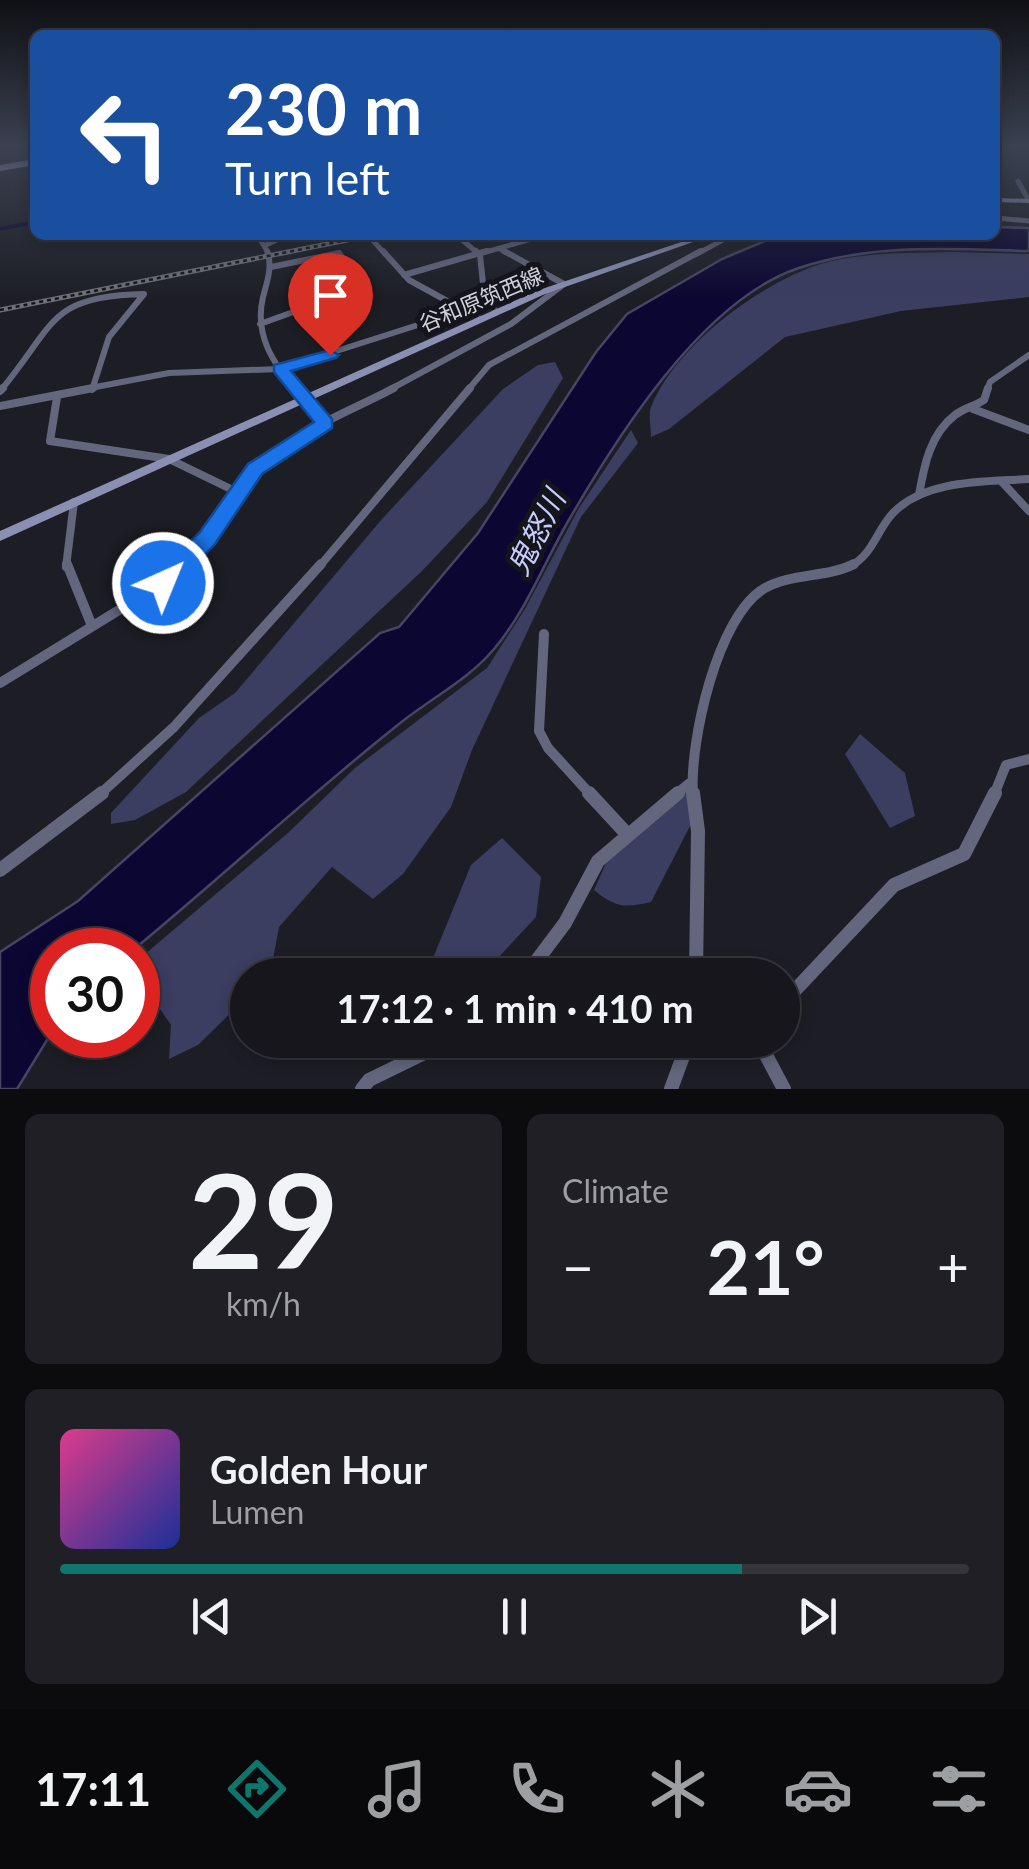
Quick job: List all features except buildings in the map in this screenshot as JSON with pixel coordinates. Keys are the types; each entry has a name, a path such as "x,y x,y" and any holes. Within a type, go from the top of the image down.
{"main road":[{"path":"1000,200 1029,201"},
{"name":"谷和原筑西線","path":"0,536 496,312 682,240"}],"street":[{"path":"1000,219 1029,221"},
{"path":"260,240 271,267 260,324 280,369 325,424"},
{"path":"264,246 277,240"},
{"path":"372,240 404,275 480,320"},
{"path":"462,240 480,255 484,293 496,312"},
{"path":"404,275 527,240"},
{"path":"0,870 115,783 174,727 284,608 489,364 723,240"},
{"path":"0,683 163,583 208,538 255,469 280,450 511,324 564,284 500,249"},
{"path":"260,324 284,320 316,294 320,283 354,273 340,253 271,267"},
{"path":"0,390 42,341 46,328 74,302 98,294 144,294 109,332 99,353 92,390"},
{"path":"0,406 168,373 280,369 465,310"},
{"path":"920,495 926,453 954,417 984,400 990,382 1029,355"},
{"path":"58,397 50,440 168,459 237,492"},
{"path":"973,409 1029,430"},
{"path":"695,958 698,830 692,781 714,670 726,637 748,605 768,587 843,571 863,560 892,515 920,495 1029,478"},
{"path":"1002,482 1029,511"},
{"path":"74,502 66,570 92,626"},
{"path":"544,634 539,730 548,748 626,832"},
{"path":"800,985 894,885 964,854 993,800 998,776 1006,765 1029,758"},
{"path":"539,958 565,923 598,861 626,832 692,781"},
{"path":"362,1089 370,1080 415,1058"},
{"path":"672,1089 683,1058"},
{"path":"768,1058 784,1089"}],"shaded area":[{"path":"954,252 1029,254 1029,297 901,311 785,337 669,429 651,437 651,407 680,361 724,318 775,284 840,259"},
{"path":"555,362 563,378 487,502 422,571 186,792 135,820 111,824 111,813 199,718 235,693 382,519 503,389 538,365"},
{"path":"631,430 638,443 581,517 472,750 451,807 403,874 373,899 332,867 279,927 273,958 230,958 230,1014 198,1045 169,1059 171,1025 160,1009 160,941 288,833 355,768 487,668 525,609 579,508"},
{"path":"860,734 905,773 915,816 890,828 845,754"},
{"path":"687,789 691,824 651,902 621,905 594,890 606,863"},
{"path":"502,838 541,877 536,917 498,958 433,958 471,865"}],"water":[{"name":"鬼怒川","path":"1000,227 1029,228 1029,251 882,251 796,269 761,286 696,340 638,411 570,518 516,619 461,680 365,751 159,928 37,928 78,901 380,633 399,627 478,533 596,352 627,314 722,259 767,240 1000,240"},
{"path":"30,932 30,1058 36,1058 17,1089 0,1089 0,952"}],"waterway":[{"path":"0,229 30,223"}],"railway":[{"path":"0,310 347,240"}],"route":[{"path":"163,583 208,538 255,469 325,424 280,369 330,355"}]}
